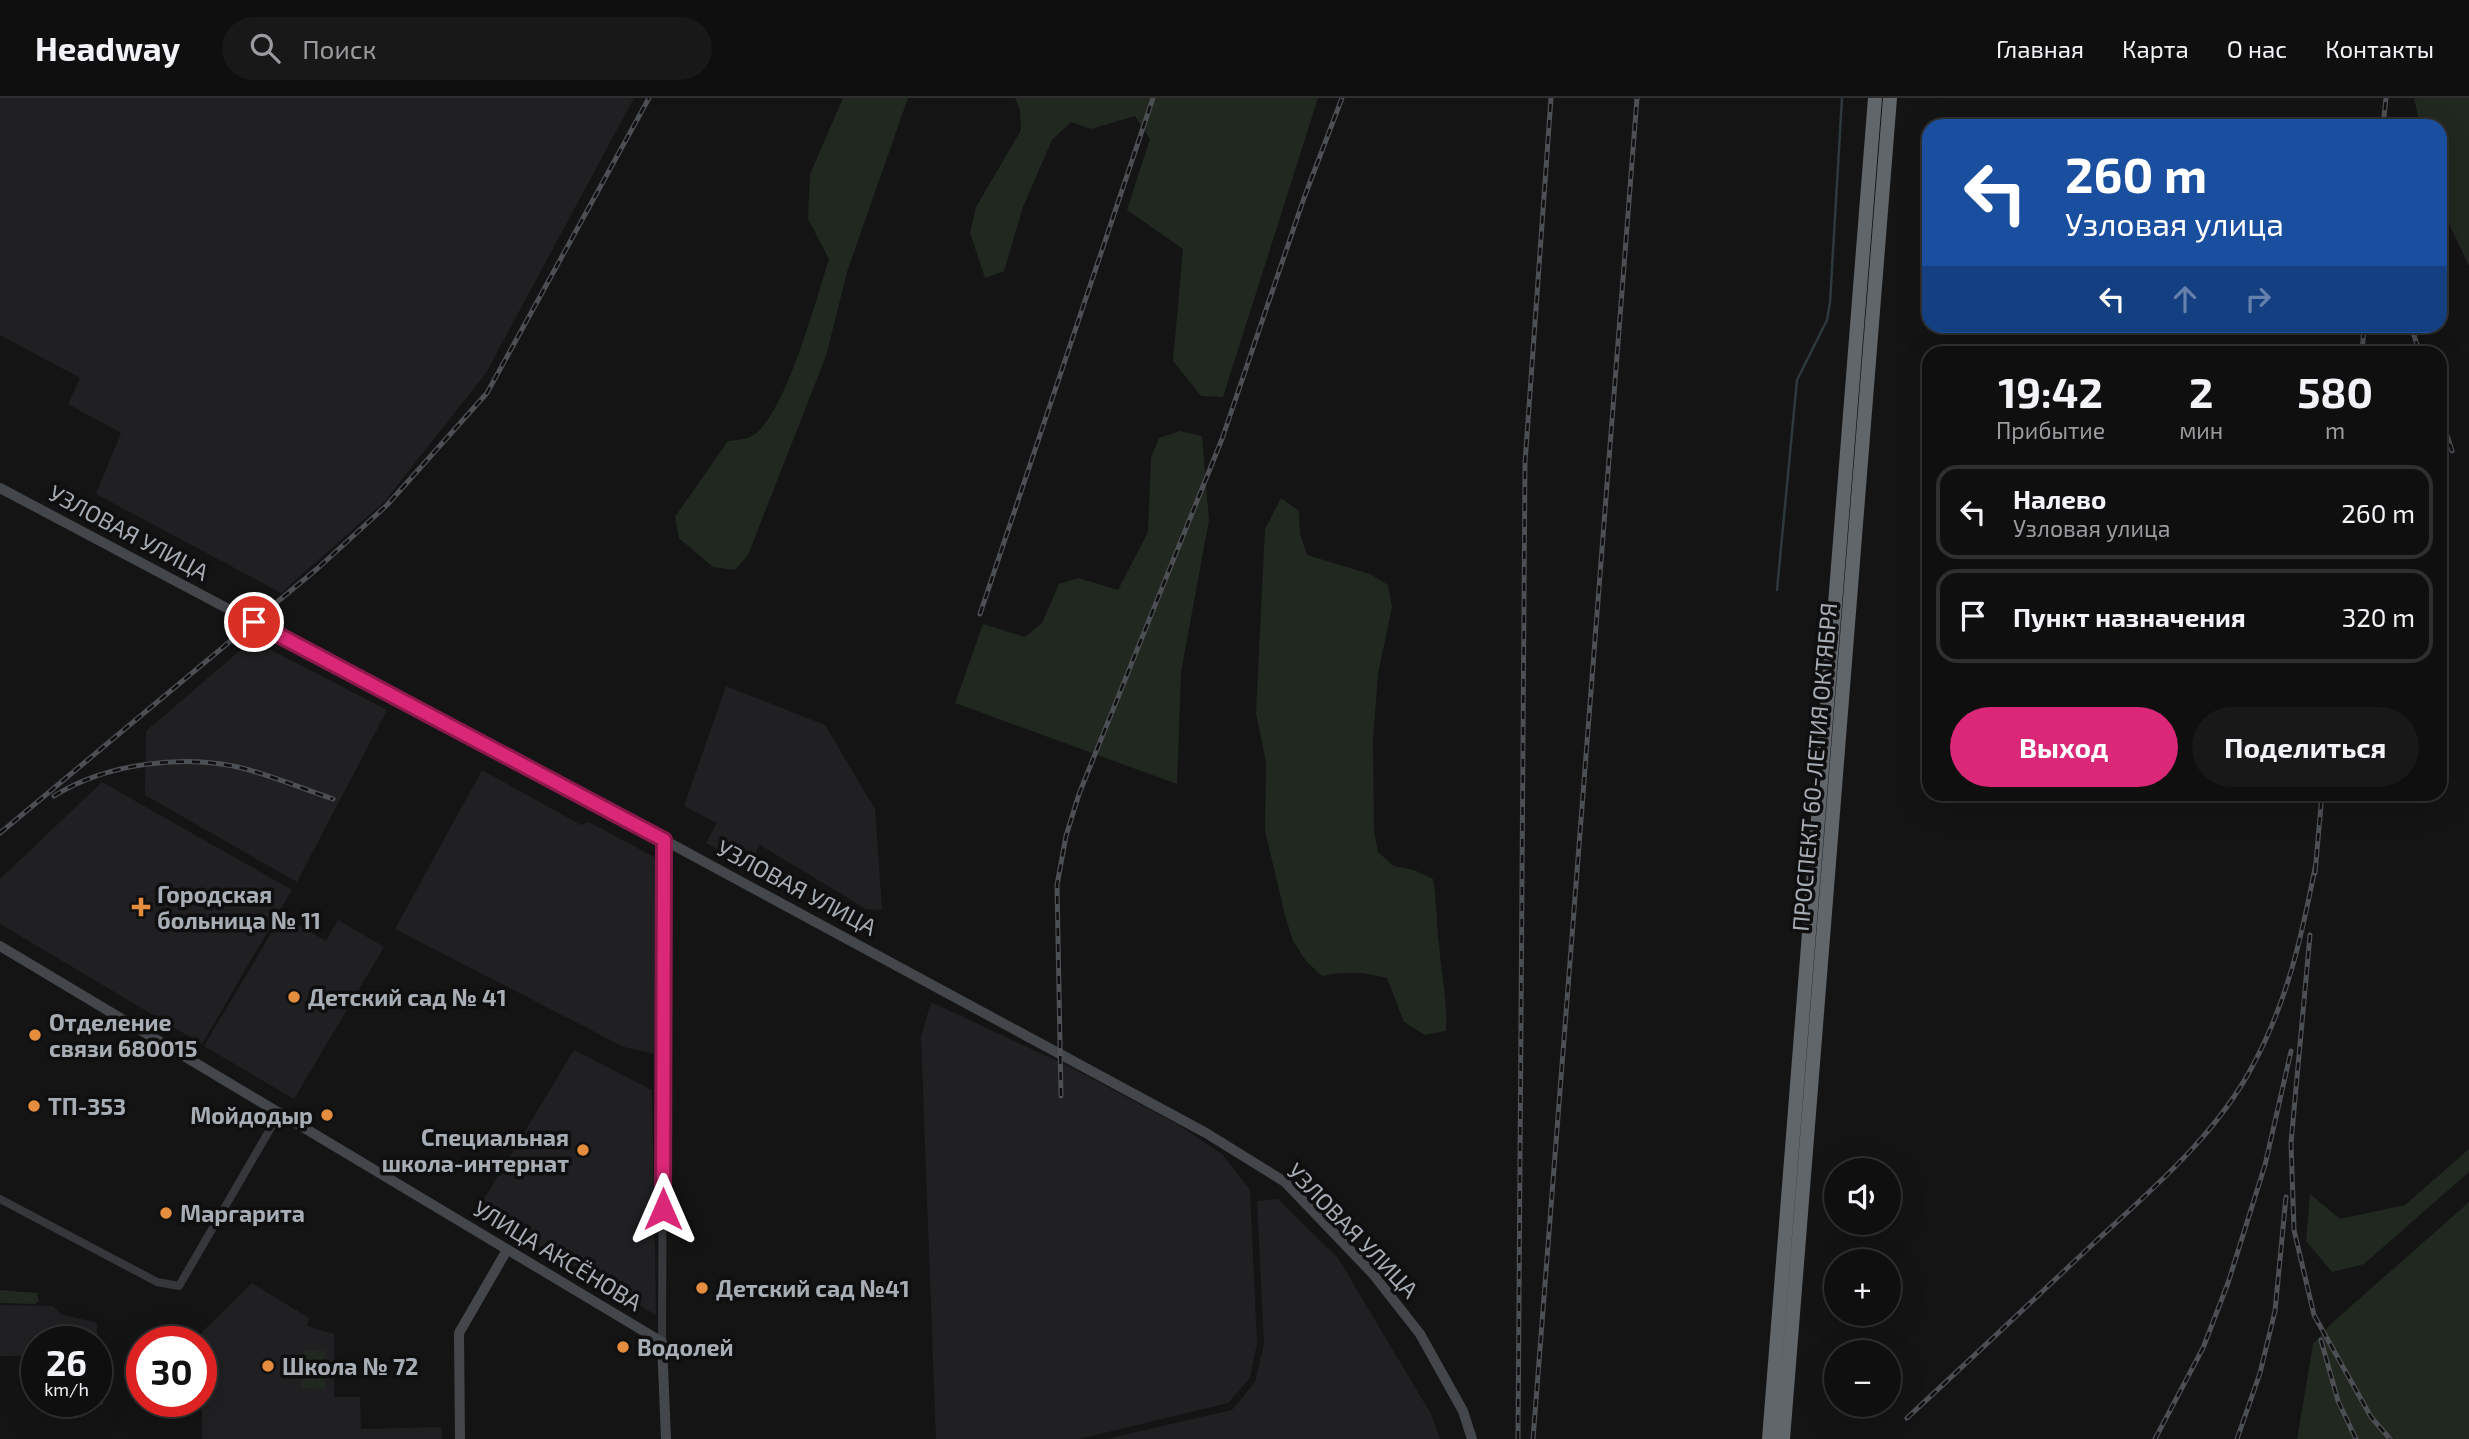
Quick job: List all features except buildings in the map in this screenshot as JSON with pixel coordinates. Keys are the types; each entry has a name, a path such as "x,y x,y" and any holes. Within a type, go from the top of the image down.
{"highway":[{"name":"ПРОСПЕКТ 60-ЛЕТИЯ ОКТЯБРЯ","path":"1769,1439 1875,98"},
{"name":"ПРОСПЕКТ 60-ЛЕТИЯ ОКТЯБРЯ","path":"1783,1439 1890,98"}],"street":[{"name":"УЗЛОВАЯ УЛИЦА","path":"0,488 664,840 1206,1133 1285,1182 1373,1275 1420,1334 1463,1412 1472,1439"},
{"path":"664,840 663,1342 666,1439"},
{"name":"УЛИЦА АКСЁНОВА","path":"0,946 663,1342"},
{"path":"0,1199 157,1282 178,1286 280,1112"},
{"path":"460,1439 459,1333 507,1250"}],"shaded area":[{"path":"0,98 634,98 486,373 385,501 281,593 96,494 121,433 68,404 80,378 0,335"},
{"path":"843,98 908,98 847,272 826,356 748,555 735,570 713,567 679,538 675,517 728,441 748,438 763,427 787,384 829,259 808,219 810,174"},
{"path":"1015,98 1318,98 1223,397 1201,396 1173,361 1183,249 1127,210 1150,139 1135,116 1091,129 1071,122 1052,140 1023,207 1004,271 985,278 970,233 976,207 1021,130 1020,109"},
{"path":"2414,98 2469,98 2469,266 2447,220 2447,119 2418,119"},
{"path":"1180,431 1202,436 1209,520 1181,672 1177,784 955,703 983,624 1025,637 1042,623 1059,584 1078,578 1118,590 1148,532 1151,458 1159,438"},
{"path":"1281,498 1299,511 1300,534 1307,555 1370,574 1388,585 1392,607 1378,674 1373,740 1374,831 1378,852 1394,866 1414,870 1433,879 1446,1031 1425,1035 1404,1022 1387,978 1355,973 1322,976 1306,961 1293,941 1286,919 1265,831 1266,762 1256,713 1265,529"},
{"path":"252,640 387,710 297,882 145,795 146,731"},
{"path":"726,686 825,725 875,809 882,910 866,909 760,845 749,866 706,843 717,823 684,806"},
{"path":"482,770 581,825 589,822 656,858 654,1054 624,1047 395,929"},
{"name":"Городская больница № 11","path":"102,782 292,890 202,1044 0,924 0,879"},
{"name":"Детский сад № 41","path":"282,915 326,941 338,920 384,947 294,1099 204,1046"},
{"path":"931,1002 1072,1068 1179,1125 1223,1155 1250,1190 1257,1343 1250,1378 1228,1403 1079,1439 936,1439 921,1037"},
{"name":"Специальная школа-интернат","path":"574,1050 652,1090 656,1315 478,1209"},
{"path":"2469,1149 2469,1172 2364,1264 2332,1272 2306,1241 2310,1194 2340,1219 2405,1205"},
{"path":"1278,1199 1338,1258 1431,1414 1440,1439 1106,1439 1232,1410 1255,1382 1264,1344 1257,1201"},
{"path":"2469,1202 2469,1439 2297,1439 2313,1344 2332,1323"},
{"name":"Школа № 72","path":"252,1283 309,1318 307,1326 334,1334 334,1397 360,1397 361,1429 441,1427 442,1439 202,1439 202,1417 217,1417 217,1326 208,1326"},
{"path":"0,1290 37,1293 39,1301 35,1304 0,1303"},
{"path":"0,1305 53,1306 61,1314 97,1323 97,1326 21,1326 21,1356 0,1356"},
{"path":"303,1351 325,1351 325,1389 302,1388"}],"waterway":[{"path":"1777,590 1797,380 1827,320 1830,303 1842,98"}],"railway":[{"path":"0,833 318,568 387,505 487,393 649,98"},
{"path":"980,614 1153,98"},
{"path":"1061,1096 1057,885 1066,836 1079,794 1222,439 1304,198 1342,98"},
{"path":"1518,1439 1525,463 1551,98"},
{"path":"1533,1439 1637,98"},
{"path":"2384,119 2386,98"},
{"path":"2363,346 2364,333"},
{"path":"2413,333 2417,346"},
{"path":"2447,435 2452,451"},
{"path":"54,796 97,776 121,769 146,764 195,762 242,768 333,799"},
{"path":"2315,873 2321,801"},
{"path":"1907,1418 2160,1182 2221,1115 2253,1065 2276,1016 2299,941 2316,863"},
{"path":"2310,935 2291,1143 2294,1230 2314,1315 2371,1417 2390,1439"},
{"path":"2155,1439 2203,1348 2228,1283 2265,1165 2291,1051"},
{"path":"2237,1439 2260,1373 2275,1311 2286,1197"},
{"path":"2321,1340 2338,1401 2356,1439"}],"place":[{"name":"Городская больница № 11","path":"141,907"},
{"name":"Детский сад № 41","path":"294,997"},
{"name":"Отделение связи 680015","path":"35,1035"},
{"name":"ТП-353","path":"34,1106"},
{"name":"Мойдодыр","path":"327,1115"},
{"name":"Специальная школа-интернат","path":"583,1150"},
{"name":"Маргарита","path":"166,1213"},
{"name":"Детский сад №41","path":"702,1288"},
{"name":"Водолей","path":"623,1347"},
{"name":"Школа № 72","path":"268,1366"}],"route":[{"path":"254,622 664,840 663,1209"}]}
